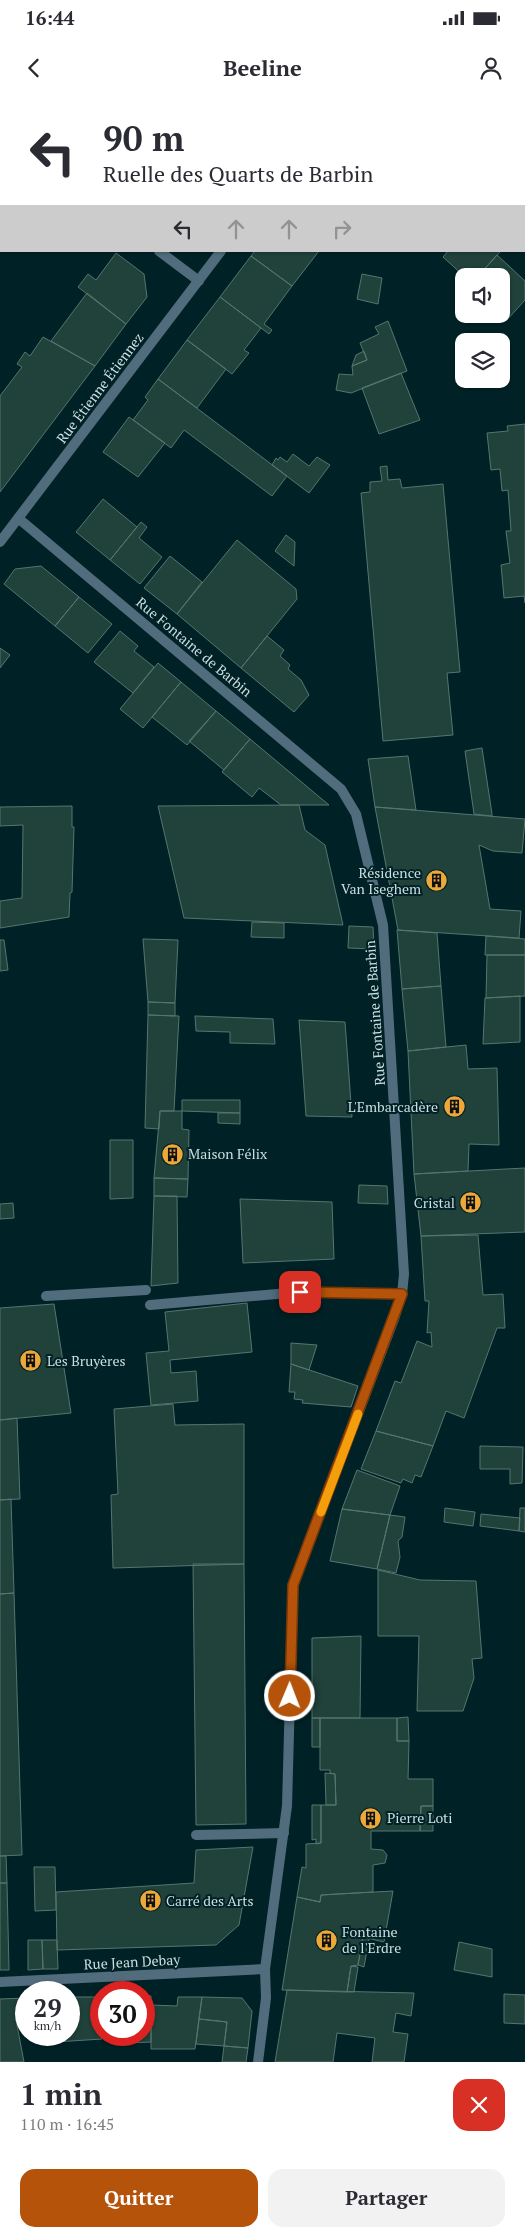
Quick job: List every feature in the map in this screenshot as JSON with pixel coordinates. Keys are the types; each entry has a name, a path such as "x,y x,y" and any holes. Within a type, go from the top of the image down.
{"street":[{"path":"160,252 199,281"},
{"name":"Rue Étienne Étiennez","path":"0,542 220,252"},
{"name":"Rue Fontaine de Barbin","path":"18,518 341,789 350,801 358,822 378,901 386,952 404,1241 402,1294 293,1585 287,1806 266,1969 266,1998 258,2062"},
{"path":"46,1296 146,1290"},
{"path":"150,1305 300,1292 402,1294"},
{"path":"196,1835 284,1833"},
{"name":"Rue Jean Debay","path":"0,1982 266,1969"}],"building":[{"path":"254,252 318,252 292,286 251,256"},
{"path":"447,252 500,252 485,268 455,268 443,257"},
{"path":"116,253 144,274 147,297 126,324 78,287 88,274 96,280"},
{"path":"497,255 525,281 525,300 510,317 510,268 485,268"},
{"path":"251,256 292,286 264,324 272,330 269,334 220,297"},
{"path":"362,274 382,278 378,304 357,299"},
{"path":"87,293 126,324 95,366 51,341"},
{"path":"220,297 261,328 244,350 249,353 232,374 187,340"},
{"path":"388,321 407,371 351,393 336,390 339,374 353,375 352,366 367,360 360,343 379,334 375,327"},
{"path":"43,337 95,366 0,492 0,396 22,367 17,364 25,352 30,356"},
{"path":"187,340 226,369 197,408 158,379"},
{"path":"364,351 367,360 352,366 356,355"},
{"path":"401,373 420,420 379,434 362,388"},
{"path":"158,379 287,476 272,496 184,430 171,448 133,420 148,400 145,397"},
{"path":"129,417 165,443 138,477 103,452"},
{"path":"525,424 525,603 524,596 504,598 501,565 510,563 506,531 511,531 508,490 502,491 500,469 491,470 487,433 508,431 507,426"},
{"path":"293,454 309,466 317,457 330,465 309,493 272,465 276,458 278,460 280,457 287,462"},
{"path":"387,466 388,480 400,479 402,488 443,484 460,672 447,673 453,735 383,741 361,493 370,492 370,482 382,481 380,467"},
{"path":"103,499 137,527 110,560 76,532"},
{"path":"141,522 147,527 139,538 162,557 140,584 110,560"},
{"path":"286,535 295,542 294,566 275,551"},
{"path":"237,540 296,589 297,599 241,668 177,614"},
{"path":"170,556 202,582 177,614 144,588"},
{"path":"41,566 79,597 55,626 4,584 15,569"},
{"path":"79,597 112,624 88,653 55,626"},
{"path":"120,631 138,646 134,651 154,667 133,693 94,662"},
{"path":"267,636 284,650 280,656 290,665 288,669 301,680 309,695 294,712 241,668"},
{"path":"0,648 10,655 0,668"},
{"path":"158,663 181,682 143,728 120,709"},
{"path":"181,682 216,711 187,745 152,717"},
{"path":"216,711 250,739 224,770 189,741"},
{"path":"250,739 329,805 281,805 259,788 252,797 222,772"},
{"path":"482,748 492,816 474,814 465,751"},
{"path":"408,756 416,810 375,807 368,759"},
{"path":"299,805 305,830 325,845 343,925 184,918 158,806"},
{"path":"72,806 72,827 74,827 72,892 70,893 69,917 0,928 0,901 22,898 23,825 0,826 0,807"},
{"name":"Résidence Van Iseghem","path":"375,807 525,819 522,853 493,851 479,845 490,909 521,911 519,938 398,930"},
{"path":"252,922 284,923 284,938 251,937"},
{"path":"349,926 373,927 374,949 348,948"},
{"path":"397,930 437,933 441,986 402,989"},
{"path":"486,936 525,939 525,955 485,955"},
{"path":"143,939 178,940 175,1003 148,1002"},
{"path":"0,940 4,940 8,970 0,971"},
{"path":"487,955 525,955 525,996 486,998"},
{"path":"441,986 446,1047 408,1051 402,989"},
{"path":"520,996 520,1042 483,1044 485,998"},
{"path":"148,1002 175,1003 175,1016 148,1015"},
{"path":"148,1015 179,1016 174,1111 160,1111 159,1129 145,1128"},
{"path":"195,1016 273,1019 275,1044 230,1043 230,1032 196,1031"},
{"path":"299,1020 345,1022 352,1117 306,1116"},
{"name":"L'Embarcadère","path":"466,1045 468,1069 497,1068 499,1145 469,1144 468,1171 414,1174 408,1051"},
{"path":"182,1100 240,1100 240,1113 182,1111"},
{"name":"Maison Félix","path":"160,1111 182,1111 182,1129 189,1130 188,1179 154,1178"},
{"path":"218,1113 240,1113 240,1124 218,1123"},
{"path":"110,1140 133,1140 133,1198 110,1199"},
{"name":"Cristal","path":"525,1168 525,1232 421,1236 414,1174"},
{"path":"154,1178 188,1179 187,1197 154,1196"},
{"path":"359,1185 387,1186 388,1204 358,1203"},
{"path":"154,1196 177,1196 178,1283 151,1286"},
{"path":"240,1199 332,1202 334,1259 243,1263"},
{"path":"13,1203 14,1218 0,1219 0,1204"},
{"path":"478,1235 483,1295 503,1294 505,1328 497,1328 464,1418 446,1411 433,1446 376,1431 395,1381 401,1383 417,1341 432,1347 431,1332 427,1333 429,1301 425,1301 421,1236"},
{"path":"247,1303 252,1352 170,1360 171,1373 196,1371 198,1401 151,1405 146,1353 169,1351 165,1312"},
{"name":"Les Bruyères","path":"54,1304 71,1413 0,1420 0,1308"},
{"path":"291,1343 317,1345 309,1370 291,1364"},
{"path":"291,1364 358,1386 351,1407 302,1403 303,1400 294,1399 295,1392 289,1392"},
{"path":"173,1404 175,1425 244,1424 244,1564 113,1568 111,1495 118,1494 114,1409"},
{"path":"17,1418 20,1499 0,1500 0,1420"},
{"path":"376,1431 433,1446 421,1477 415,1475 412,1483 403,1479 401,1483 361,1469"},
{"path":"480,1446 523,1447 522,1483 510,1484 510,1469 480,1469"},
{"path":"357,1470 400,1486 390,1515 342,1509"},
{"path":"11,1499 14,1593 0,1594 0,1500"},
{"path":"445,1508 475,1512 473,1526 444,1522"},
{"path":"520,1508 525,1508 525,1532 519,1531"},
{"path":"342,1509 390,1515 377,1569 330,1561"},
{"path":"481,1514 520,1518 519,1531 480,1526"},
{"path":"390,1515 405,1517 402,1537 398,1541 400,1557 396,1573 377,1569"},
{"path":"193,1564 244,1564 246,1824 196,1825"},
{"path":"378,1570 420,1580 476,1581 482,1658 472,1659 474,1678 463,1711 417,1711 419,1636 378,1636"},
{"path":"14,1593 22,1855 0,1856 0,1594"},
{"path":"361,1636 360,1718 312,1718 312,1638"},
{"path":"408,1717 409,1741 397,1741 397,1718"},
{"path":"312,1718 320,1718 320,1747 312,1747"},
{"name":"Pierre Loti","path":"320,1718 397,1718 397,1741 409,1741 408,1779 433,1779 433,1806 421,1806 420,1831 371,1831 371,1849 383,1850 387,1855 385,1863 373,1865 373,1892 321,1895 320,1902 297,1897 302,1867 306,1868 306,1844 321,1843 321,1805 336,1805 335,1774 330,1773 330,1770 320,1770"},
{"path":"325,1773 335,1774 336,1805 326,1805"},
{"path":"312,1805 321,1805 321,1843 316,1844 316,1839 312,1840"},
{"path":"421,1806 433,1806 433,1831 420,1831"},
{"name":"Carré des Arts","path":"253,1847 239,1925 216,1945 57,1950 56,1892 194,1883 196,1850"},
{"path":"0,1856 6,1856 7,1883 0,1883"},
{"path":"34,1867 55,1867 56,1910 35,1911"},
{"path":"0,1883 7,1883 9,1970 0,1970"},
{"name":"Fontaine de l'Erdre","path":"393,1891 384,1942 363,1937 358,1965 351,1966 347,1992 282,1990 297,1897 320,1902 321,1895"},
{"path":"363,1937 369,1939 364,1967 358,1965"},
{"path":"28,1940 42,1940 43,1969 28,1970"},
{"path":"42,1940 57,1940 58,1969 43,1969"},
{"path":"459,1942 492,1949 492,1977 454,1970"},
{"path":"351,1966 358,1967 354,1992 347,1992"},
{"path":"287,1990 414,1993 411,2016 396,2013 393,2032 408,2034 404,2062 372,2062 375,2038 337,2033 333,2062 275,2062"},
{"path":"504,1994 525,1995 525,2024 504,2023"},
{"path":"80,1997 90,1997 90,2040 80,2040"},
{"path":"178,1997 202,1997 195,2049 151,2049 151,2046 155,2046 155,2005 177,2006"},
{"path":"202,1997 242,1998 252,2011 248,2048 224,2046 227,2022 199,2019"},
{"path":"15,1998 15,2046 21,2046 24,2062 0,2062 0,1999"},
{"path":"199,2019 227,2022 224,2046 196,2044"},
{"path":"224,2046 248,2048 246,2062 222,2062"}],"slow traffic":[{"path":"321,1512 358,1414"}],"place":[{"name":"Résidence Van Iseghem","path":"437,881"},
{"name":"L'Embarcadère","path":"454,1107"},
{"name":"Maison Félix","path":"172,1154"},
{"name":"Cristal","path":"471,1203"},
{"name":"Les Bruyères","path":"31,1361"},
{"name":"Pierre Loti","path":"371,1818"},
{"name":"Carré des Arts","path":"150,1901"},
{"name":"Fontaine de l'Erdre","path":"326,1940"}],"route":[{"path":"290,1696 293,1585 402,1294 300,1292"}]}
